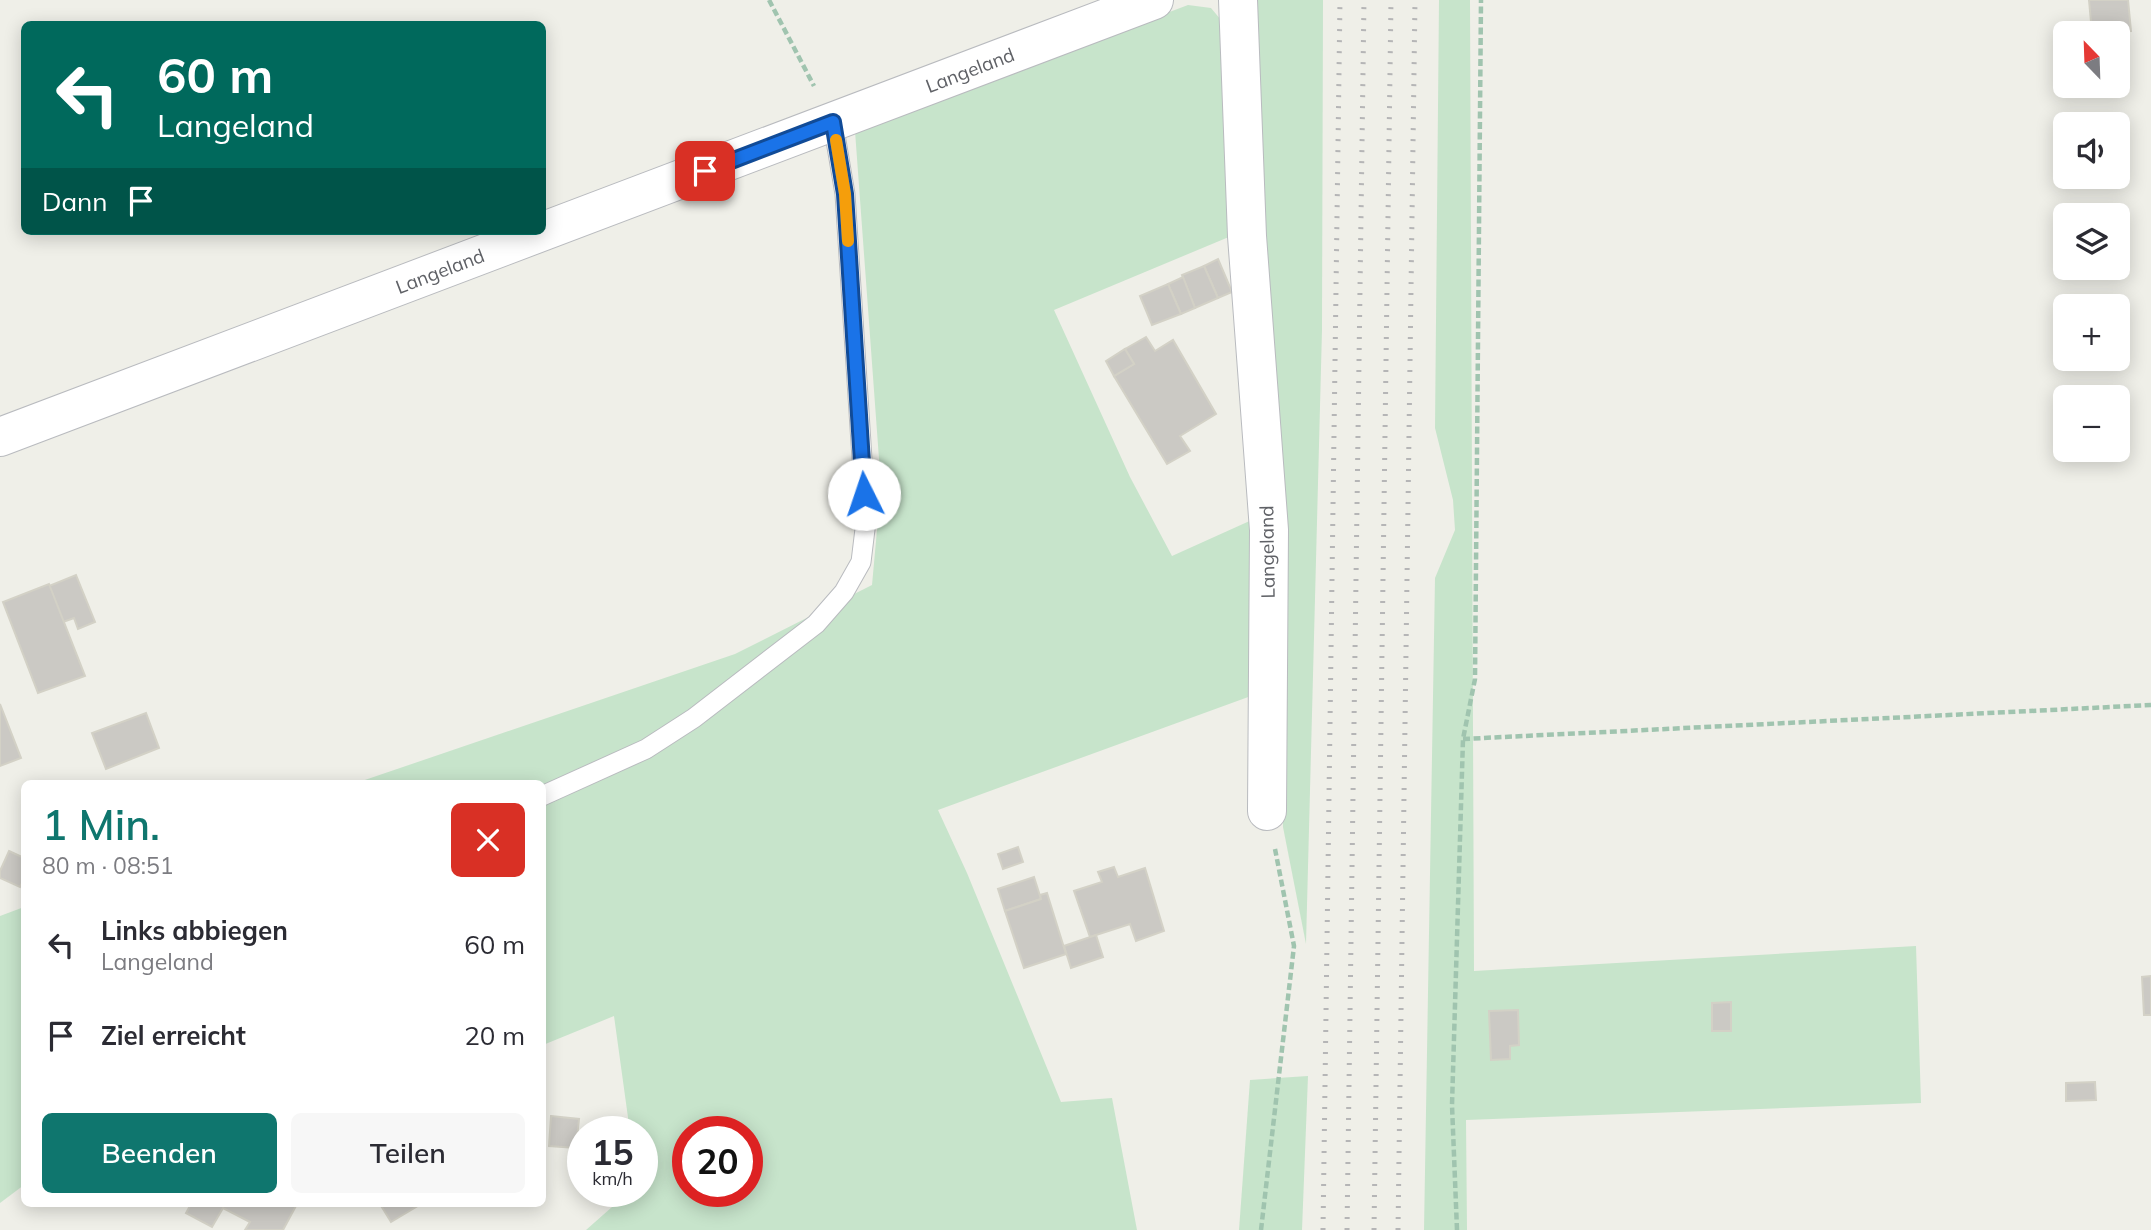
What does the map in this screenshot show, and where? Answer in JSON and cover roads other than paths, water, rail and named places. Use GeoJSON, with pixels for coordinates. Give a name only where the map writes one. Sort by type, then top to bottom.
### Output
{"type":"FeatureCollection","features":[{"type":"Feature","properties":{"kind":"street","name":"Langeland"},"geometry":{"type":"LineString","coordinates":[[546,231],[1154,0]]}},
{"type":"Feature","properties":{"kind":"street","name":"Langeland"},"geometry":{"type":"LineString","coordinates":[[1238,0],[1247,236],[1269,530],[1267,811]]}},
{"type":"Feature","properties":{"kind":"street","name":"Langeland"},"geometry":{"type":"LineString","coordinates":[[0,437],[534,235]]}},
{"type":"Feature","properties":{"kind":"lane"},"geometry":{"type":"LineString","coordinates":[[546,794],[646,749],[694,718],[816,624],[844,592],[861,562],[866,521],[845,194],[833,122]]}},
{"type":"Feature","properties":{"kind":"railway"},"geometry":{"type":"LineString","coordinates":[[1323,1230],[1340,0]]}},
{"type":"Feature","properties":{"kind":"railway"},"geometry":{"type":"LineString","coordinates":[[1347,1230],[1364,0]]}},
{"type":"Feature","properties":{"kind":"railway"},"geometry":{"type":"LineString","coordinates":[[1374,1230],[1391,0]]}},
{"type":"Feature","properties":{"kind":"railway"},"geometry":{"type":"LineString","coordinates":[[1398,1230],[1415,0]]}}]}
